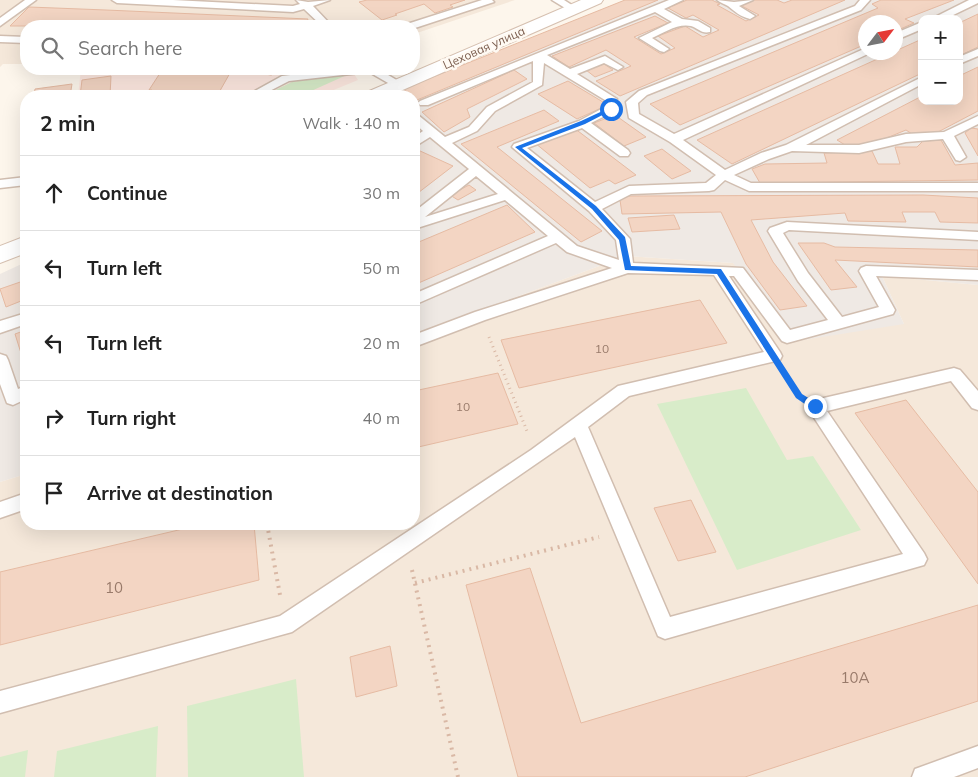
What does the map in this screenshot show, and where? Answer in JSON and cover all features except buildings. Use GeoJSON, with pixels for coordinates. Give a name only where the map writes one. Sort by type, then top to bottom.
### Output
{"type":"FeatureCollection","features":[{"type":"Feature","properties":{"kind":"main road","name":"Цеховая улица"},"geometry":{"type":"LineString","coordinates":[[391,90],[565,5],[594,0]]}},
{"type":"Feature","properties":{"kind":"main road"},"geometry":{"type":"LineString","coordinates":[[0,255],[20,247]]}},
{"type":"Feature","properties":{"kind":"lane"},"geometry":{"type":"LineString","coordinates":[[0,23],[31,0]]}},
{"type":"Feature","properties":{"kind":"lane"},"geometry":{"type":"LineString","coordinates":[[117,0],[292,9],[304,2],[325,0]]}},
{"type":"Feature","properties":{"kind":"lane"},"geometry":{"type":"LineString","coordinates":[[420,23],[489,2],[487,0]]}},
{"type":"Feature","properties":{"kind":"lane"},"geometry":{"type":"LineString","coordinates":[[424,103],[678,0]]}},
{"type":"Feature","properties":{"kind":"lane"},"geometry":{"type":"LineString","coordinates":[[722,0],[733,6],[736,10],[750,16]]}},
{"type":"Feature","properties":{"kind":"lane"},"geometry":{"type":"LineString","coordinates":[[733,6],[748,0]]}},
{"type":"Feature","properties":{"kind":"lane"},"geometry":{"type":"LineString","coordinates":[[866,0],[858,8],[643,93],[632,102],[633,116],[674,139],[724,175],[749,187],[978,187]]}},
{"type":"Feature","properties":{"kind":"lane"},"geometry":{"type":"LineString","coordinates":[[945,15],[977,0]]}},
{"type":"Feature","properties":{"kind":"lane"},"geometry":{"type":"LineString","coordinates":[[304,2],[321,20]]}},
{"type":"Feature","properties":{"kind":"lane"},"geometry":{"type":"LineString","coordinates":[[656,9],[680,22],[694,23],[706,30]]}},
{"type":"Feature","properties":{"kind":"lane"},"geometry":{"type":"LineString","coordinates":[[664,49],[644,38],[680,22]]}},
{"type":"Feature","properties":{"kind":"lane"},"geometry":{"type":"LineString","coordinates":[[903,34],[918,27]]}},
{"type":"Feature","properties":{"kind":"lane"},"geometry":{"type":"LineString","coordinates":[[0,39],[20,40]]}},
{"type":"Feature","properties":{"kind":"lane"},"geometry":{"type":"LineString","coordinates":[[961,60],[978,52]]}},
{"type":"Feature","properties":{"kind":"lane"},"geometry":{"type":"LineString","coordinates":[[539,55],[611,98],[611,109],[583,123],[518,147],[594,208],[623,239],[627,268]]}},
{"type":"Feature","properties":{"kind":"lane"},"geometry":{"type":"LineString","coordinates":[[444,142],[473,130],[491,109],[538,84],[539,55]]}},
{"type":"Feature","properties":{"kind":"lane"},"geometry":{"type":"LineString","coordinates":[[674,139],[858,55]]}},
{"type":"Feature","properties":{"kind":"lane"},"geometry":{"type":"LineString","coordinates":[[569,73],[605,59],[618,67]]}},
{"type":"Feature","properties":{"kind":"lane"},"geometry":{"type":"LineString","coordinates":[[263,90],[286,78],[314,75]]}},
{"type":"Feature","properties":{"kind":"lane"},"geometry":{"type":"LineString","coordinates":[[374,75],[383,90]]}},
{"type":"Feature","properties":{"kind":"lane"},"geometry":{"type":"LineString","coordinates":[[594,208],[629,190],[709,187],[724,175],[765,156],[790,148],[918,82]]}},
{"type":"Feature","properties":{"kind":"lane"},"geometry":{"type":"LineString","coordinates":[[790,148],[859,149],[906,138],[947,136],[978,119]]}},
{"type":"Feature","properties":{"kind":"lane"},"geometry":{"type":"LineString","coordinates":[[420,122],[572,249],[627,268],[738,271],[787,337],[888,310],[866,271],[978,275]]}},
{"type":"Feature","properties":{"kind":"lane"},"geometry":{"type":"LineString","coordinates":[[583,123],[624,153]]}},
{"type":"Feature","properties":{"kind":"lane"},"geometry":{"type":"LineString","coordinates":[[420,138],[430,131]]}},
{"type":"Feature","properties":{"kind":"lane"},"geometry":{"type":"LineString","coordinates":[[947,136],[960,157]]}},
{"type":"Feature","properties":{"kind":"lane"},"geometry":{"type":"LineString","coordinates":[[420,214],[476,169]]}},
{"type":"Feature","properties":{"kind":"lane"},"geometry":{"type":"LineString","coordinates":[[0,184],[20,182]]}},
{"type":"Feature","properties":{"kind":"lane"},"geometry":{"type":"LineString","coordinates":[[420,223],[508,195]]}},
{"type":"Feature","properties":{"kind":"lane"},"geometry":{"type":"LineString","coordinates":[[839,324],[803,277],[775,231],[787,226],[978,236]]}},
{"type":"Feature","properties":{"kind":"lane"},"geometry":{"type":"LineString","coordinates":[[420,297],[558,238]]}},
{"type":"Feature","properties":{"kind":"lane"},"geometry":{"type":"LineString","coordinates":[[420,339],[480,316],[627,268]]}},
{"type":"Feature","properties":{"kind":"lane"},"geometry":{"type":"LineString","coordinates":[[0,702],[285,625],[537,454],[624,391],[774,356],[719,271]]}},
{"type":"Feature","properties":{"kind":"lane"},"geometry":{"type":"LineString","coordinates":[[0,327],[20,320]]}},
{"type":"Feature","properties":{"kind":"lane"},"geometry":{"type":"LineString","coordinates":[[0,360],[13,398],[20,395]]}},
{"type":"Feature","properties":{"kind":"lane"},"geometry":{"type":"LineString","coordinates":[[578,424],[665,629],[917,559],[815,406],[954,374],[978,403]]}},
{"type":"Feature","properties":{"kind":"lane"},"geometry":{"type":"LineString","coordinates":[[0,510],[20,503]]}},
{"type":"Feature","properties":{"kind":"lane"},"geometry":{"type":"LineString","coordinates":[[923,777],[978,758]]}},
{"type":"Feature","properties":{"kind":"path"},"geometry":{"type":"LineString","coordinates":[[480,316],[537,454]]}},
{"type":"Feature","properties":{"kind":"path"},"geometry":{"type":"LineString","coordinates":[[774,356],[799,396],[815,406]]}},
{"type":"Feature","properties":{"kind":"path"},"geometry":{"type":"LineString","coordinates":[[268,530],[285,625]]}},
{"type":"Feature","properties":{"kind":"path"},"geometry":{"type":"LineString","coordinates":[[415,583],[606,535]]}},
{"type":"Feature","properties":{"kind":"path"},"geometry":{"type":"LineString","coordinates":[[406,542],[458,777]]}},
{"type":"Feature","properties":{"kind":"shaded area"},"geometry":{"type":"Polygon","coordinates":[[[0,0],[515,0],[420,32],[420,20],[20,20],[20,64],[3,64],[0,67],[0,0]]]}},
{"type":"Feature","properties":{"kind":"shaded area"},"geometry":{"type":"Polygon","coordinates":[[[625,0],[978,0],[978,285],[882,276],[904,324],[791,342],[733,263],[626,256],[420,333],[420,90],[403,90],[625,0]]]}},
{"type":"Feature","properties":{"kind":"shaded area"},"geometry":{"type":"Polygon","coordinates":[[[80,75],[355,75],[358,80],[334,90],[79,90],[80,75]]]}},
{"type":"Feature","properties":{"kind":"shaded area"},"geometry":{"type":"Polygon","coordinates":[[[626,256],[733,263],[904,324],[882,276],[978,285],[978,777],[0,777],[0,482],[20,476],[20,530],[420,530],[420,333],[626,256]]]}},
{"type":"Feature","properties":{"kind":"shaded area"},"geometry":{"type":"Polygon","coordinates":[[[20,265],[20,476],[0,482],[0,274],[20,265]]]}},
{"type":"Feature","properties":{"kind":"green space"},"geometry":{"type":"Polygon","coordinates":[[[347,75],[313,90],[275,90],[292,82],[347,75]]]}},
{"type":"Feature","properties":{"kind":"green space"},"geometry":{"type":"Polygon","coordinates":[[[746,388],[787,460],[813,456],[861,530],[737,570],[657,404],[746,388]]]}},
{"type":"Feature","properties":{"kind":"green space"},"geometry":{"type":"Polygon","coordinates":[[[296,679],[304,777],[188,777],[187,706],[296,679]]]}},
{"type":"Feature","properties":{"kind":"green space"},"geometry":{"type":"Polygon","coordinates":[[[158,726],[156,777],[54,777],[57,751],[158,726]]]}},
{"type":"Feature","properties":{"kind":"green space"},"geometry":{"type":"Polygon","coordinates":[[[28,750],[25,777],[0,777],[0,757],[28,750]]]}},
{"type":"Feature","properties":{"kind":"route"},"geometry":{"type":"LineString","coordinates":[[611,109],[583,123],[518,147],[594,208],[623,239],[627,268],[719,271],[799,396],[815,406]]}}]}
